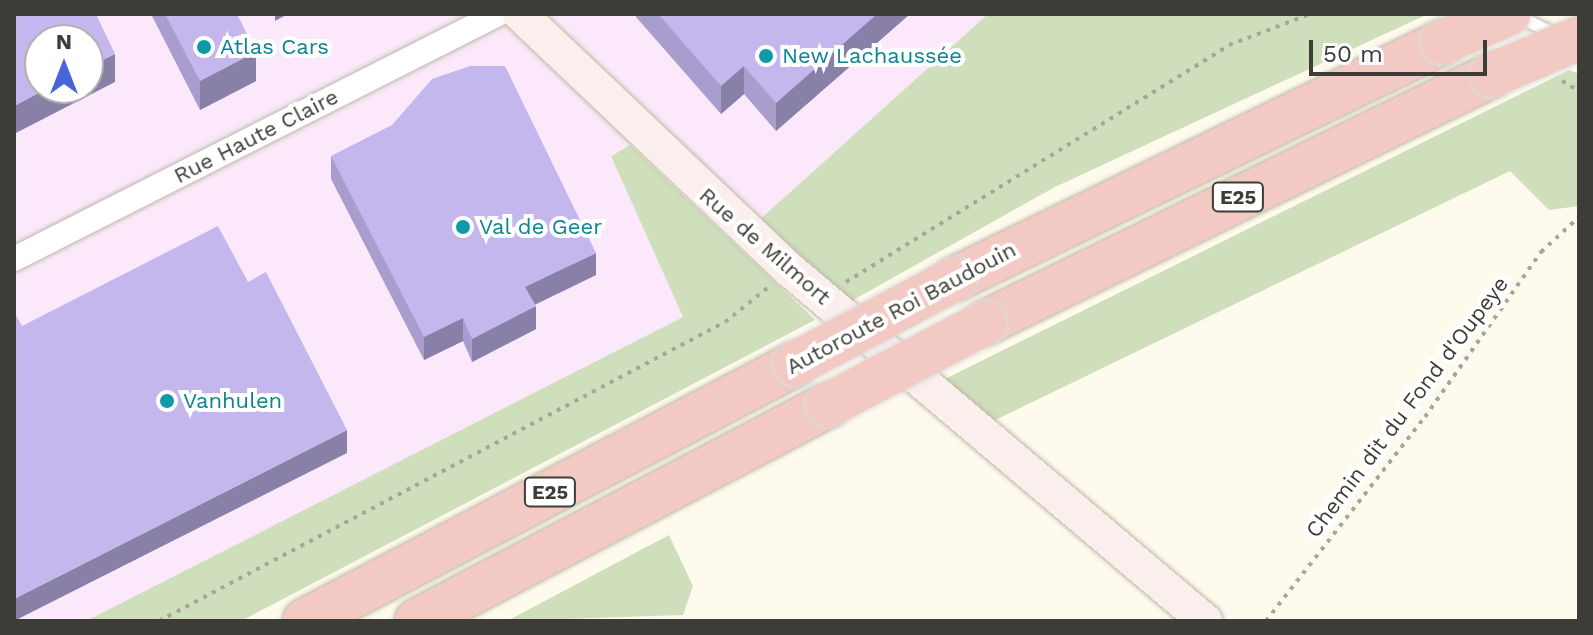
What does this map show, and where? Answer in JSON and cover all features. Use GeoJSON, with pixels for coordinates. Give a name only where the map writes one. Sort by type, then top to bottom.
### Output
{"type":"FeatureCollection","features":[{"type":"Feature","properties":{"kind":"highway","name":"Autoroute Roi Baudouin"},"geometry":{"type":"LineString","coordinates":[[305,621],[955,279],[1443,42],[1508,14]]}},
{"type":"Feature","properties":{"kind":"highway","name":"E25"},"geometry":{"type":"LineString","coordinates":[[417,621],[985,323],[1492,75],[1579,38]]}},
{"type":"Feature","properties":{"kind":"street","name":"Rue Haute Claire"},"geometry":{"type":"LineString","coordinates":[[14,259],[498,14]]}},
{"type":"Feature","properties":{"kind":"street","name":"Rue de Milmort"},"geometry":{"type":"LineString","coordinates":[[520,14],[790,270],[1205,621]]}},
{"type":"Feature","properties":{"kind":"lane"},"geometry":{"type":"LineString","coordinates":[[1514,14],[1579,45]]}},
{"type":"Feature","properties":{"kind":"path"},"geometry":{"type":"LineString","coordinates":[[818,294],[877,269],[1034,160],[1229,45],[1310,14]]}},
{"type":"Feature","properties":{"kind":"path","name":"Chemin dit du Fond d'Oupeye"},"geometry":{"type":"LineString","coordinates":[[1266,621],[1425,417],[1541,252],[1579,217]]}},
{"type":"Feature","properties":{"kind":"path"},"geometry":{"type":"LineString","coordinates":[[159,621],[725,322],[790,270]]}},
{"type":"Feature","properties":{"kind":"shaded area"},"geometry":{"type":"Polygon","coordinates":[[[14,14],[988,14],[758,221],[649,133],[611,155],[683,317],[86,621],[14,621],[14,14]]]}},
{"type":"Feature","properties":{"kind":"green space"},"geometry":{"type":"Polygon","coordinates":[[[988,14],[1428,14],[1055,187],[846,304],[758,221],[988,14]]]}},
{"type":"Feature","properties":{"kind":"green space"},"geometry":{"type":"Polygon","coordinates":[[[1569,70],[1579,74],[1579,206],[1549,210],[1510,171],[991,422],[945,379],[1569,70]]]}},
{"type":"Feature","properties":{"kind":"green space"},"geometry":{"type":"Polygon","coordinates":[[[630,145],[815,320],[241,621],[86,621],[683,317],[611,156],[630,145]]]}},
{"type":"Feature","properties":{"kind":"green space"},"geometry":{"type":"Polygon","coordinates":[[[669,535],[693,586],[683,615],[507,621],[669,535]]]}},
{"type":"Feature","properties":{"kind":"building"},"geometry":{"type":"Polygon","coordinates":[[[14,14],[96,14],[101,24],[24,24],[24,101],[14,106],[14,14]]]}},
{"type":"Feature","properties":{"kind":"building"},"geometry":{"type":"Polygon","coordinates":[[[165,14],[237,14],[256,52],[200,81],[165,14]]]}},
{"type":"Feature","properties":{"kind":"building"},"geometry":{"type":"Polygon","coordinates":[[[658,14],[877,14],[776,103],[744,66],[721,86],[658,14]]]}},
{"type":"Feature","properties":{"kind":"building"},"geometry":{"type":"Polygon","coordinates":[[[104,31],[115,54],[104,59],[104,31]]]}},
{"type":"Feature","properties":{"kind":"building","name":"Val de Geer"},"geometry":{"type":"Polygon","coordinates":[[[470,66],[505,66],[596,253],[525,287],[536,306],[472,339],[463,318],[424,337],[331,156],[392,125],[432,79],[470,66]]]}},
{"type":"Feature","properties":{"kind":"building","name":"Vanhulen"},"geometry":{"type":"Polygon","coordinates":[[[218,226],[248,282],[266,272],[347,430],[14,599],[14,312],[22,326],[218,226]]]}},
{"type":"Feature","properties":{"kind":"place","name":"Atlas Cars"},"geometry":{"type":"Point","coordinates":[204,47]}},
{"type":"Feature","properties":{"kind":"place","name":"New Lachaussée"},"geometry":{"type":"Point","coordinates":[766,56]}},
{"type":"Feature","properties":{"kind":"place","name":"Val de Geer"},"geometry":{"type":"Point","coordinates":[463,227]}},
{"type":"Feature","properties":{"kind":"place","name":"Vanhulen"},"geometry":{"type":"Point","coordinates":[167,401]}}]}
